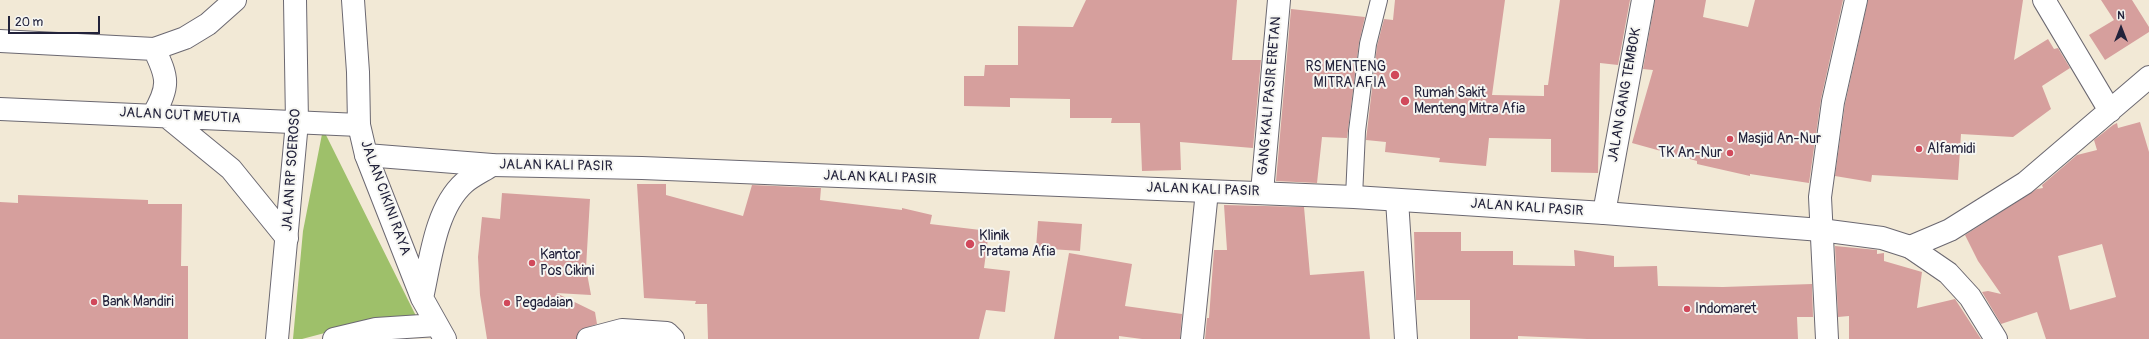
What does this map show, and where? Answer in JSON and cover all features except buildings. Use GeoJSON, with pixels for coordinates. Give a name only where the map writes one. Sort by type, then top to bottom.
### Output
{"type":"FeatureCollection","features":[{"type":"Feature","properties":{"kind":"street"},"geometry":{"type":"LineString","coordinates":[[0,41],[154,49],[185,38],[202,28],[235,0]]}},
{"type":"Feature","properties":{"kind":"street","name":"JALAN RP SOEROSO"},"geometry":{"type":"LineString","coordinates":[[277,339],[297,122],[295,0]]}},
{"type":"Feature","properties":{"kind":"street","name":"JALAN CIKINI RAYA"},"geometry":{"type":"LineString","coordinates":[[353,0],[358,72],[359,125],[366,155],[422,298],[441,332]]}},
{"type":"Feature","properties":{"kind":"street","name":"GANG KALI PASIR ERETAN"},"geometry":{"type":"LineString","coordinates":[[1262,192],[1279,0]]}},
{"type":"Feature","properties":{"kind":"street","name":"JALAN GANG TEMBOK"},"geometry":{"type":"LineString","coordinates":[[1604,213],[1643,0]]}},
{"type":"Feature","properties":{"kind":"street"},"geometry":{"type":"LineString","coordinates":[[1827,339],[1820,197],[1833,102],[1856,0]]}},
{"type":"Feature","properties":{"kind":"street"},"geometry":{"type":"LineString","coordinates":[[2044,0],[2110,110]]}},
{"type":"Feature","properties":{"kind":"street"},"geometry":{"type":"LineString","coordinates":[[154,49],[164,69],[165,85],[159,115],[231,169],[287,238]]}},
{"type":"Feature","properties":{"kind":"street"},"geometry":{"type":"LineString","coordinates":[[1910,247],[1950,230],[2025,183],[2149,77]]}},
{"type":"Feature","properties":{"kind":"street","name":"JALAN CUT MEUTIA"},"geometry":{"type":"LineString","coordinates":[[0,109],[359,125]]}},
{"type":"Feature","properties":{"kind":"street","name":"JALAN KALI PASIR"},"geometry":{"type":"LineString","coordinates":[[366,155],[492,165],[642,168],[1262,192],[1604,213],[1821,230],[1882,238],[1910,247],[1948,273],[1970,297],[1996,339]]}},
{"type":"Feature","properties":{"kind":"street"},"geometry":{"type":"LineString","coordinates":[[422,298],[437,234],[446,208],[463,184],[492,165]]}},
{"type":"Feature","properties":{"kind":"street"},"geometry":{"type":"LineString","coordinates":[[1192,339],[1207,191]]}},
{"type":"Feature","properties":{"kind":"street"},"geometry":{"type":"LineString","coordinates":[[1398,200],[1406,339]]}},
{"type":"Feature","properties":{"kind":"street"},"geometry":{"type":"LineString","coordinates":[[334,339],[376,329],[441,332]]}},
{"type":"Feature","properties":{"kind":"street"},"geometry":{"type":"LineString","coordinates":[[588,339],[622,330],[668,333],[673,339]]}},
{"type":"Feature","properties":{"kind":"lane"},"geometry":{"type":"LineString","coordinates":[[1354,197],[1357,131],[1368,44],[1378,0]]}},
{"type":"Feature","properties":{"kind":"green space"},"geometry":{"type":"Polygon","coordinates":[[[323,129],[418,320],[336,330],[302,339],[293,339],[303,231],[323,129]]]}},
{"type":"Feature","properties":{"kind":"place","name":"RS MENTENG MITRA AFIA"},"geometry":{"type":"Point","coordinates":[1395,75]}},
{"type":"Feature","properties":{"kind":"place","name":"Rumah Sakit Menteng Mitra Afia"},"geometry":{"type":"Point","coordinates":[1405,101]}},
{"type":"Feature","properties":{"kind":"place","name":"Masjid An-Nur"},"geometry":{"type":"Point","coordinates":[1730,139]}},
{"type":"Feature","properties":{"kind":"place","name":"Alfamidi"},"geometry":{"type":"Point","coordinates":[1919,149]}},
{"type":"Feature","properties":{"kind":"place","name":"TK An-Nur"},"geometry":{"type":"Point","coordinates":[1730,153]}},
{"type":"Feature","properties":{"kind":"place","name":"Klinik Pratama Afia"},"geometry":{"type":"Point","coordinates":[970,244]}},
{"type":"Feature","properties":{"kind":"place","name":"Kantor Pos Cikini"},"geometry":{"type":"Point","coordinates":[532,263]}},
{"type":"Feature","properties":{"kind":"place","name":"Bank Mandiri"},"geometry":{"type":"Point","coordinates":[94,302]}},
{"type":"Feature","properties":{"kind":"place","name":"Pegadaian"},"geometry":{"type":"Point","coordinates":[507,303]}},
{"type":"Feature","properties":{"kind":"place","name":"Indomaret"},"geometry":{"type":"Point","coordinates":[1687,309]}}]}
